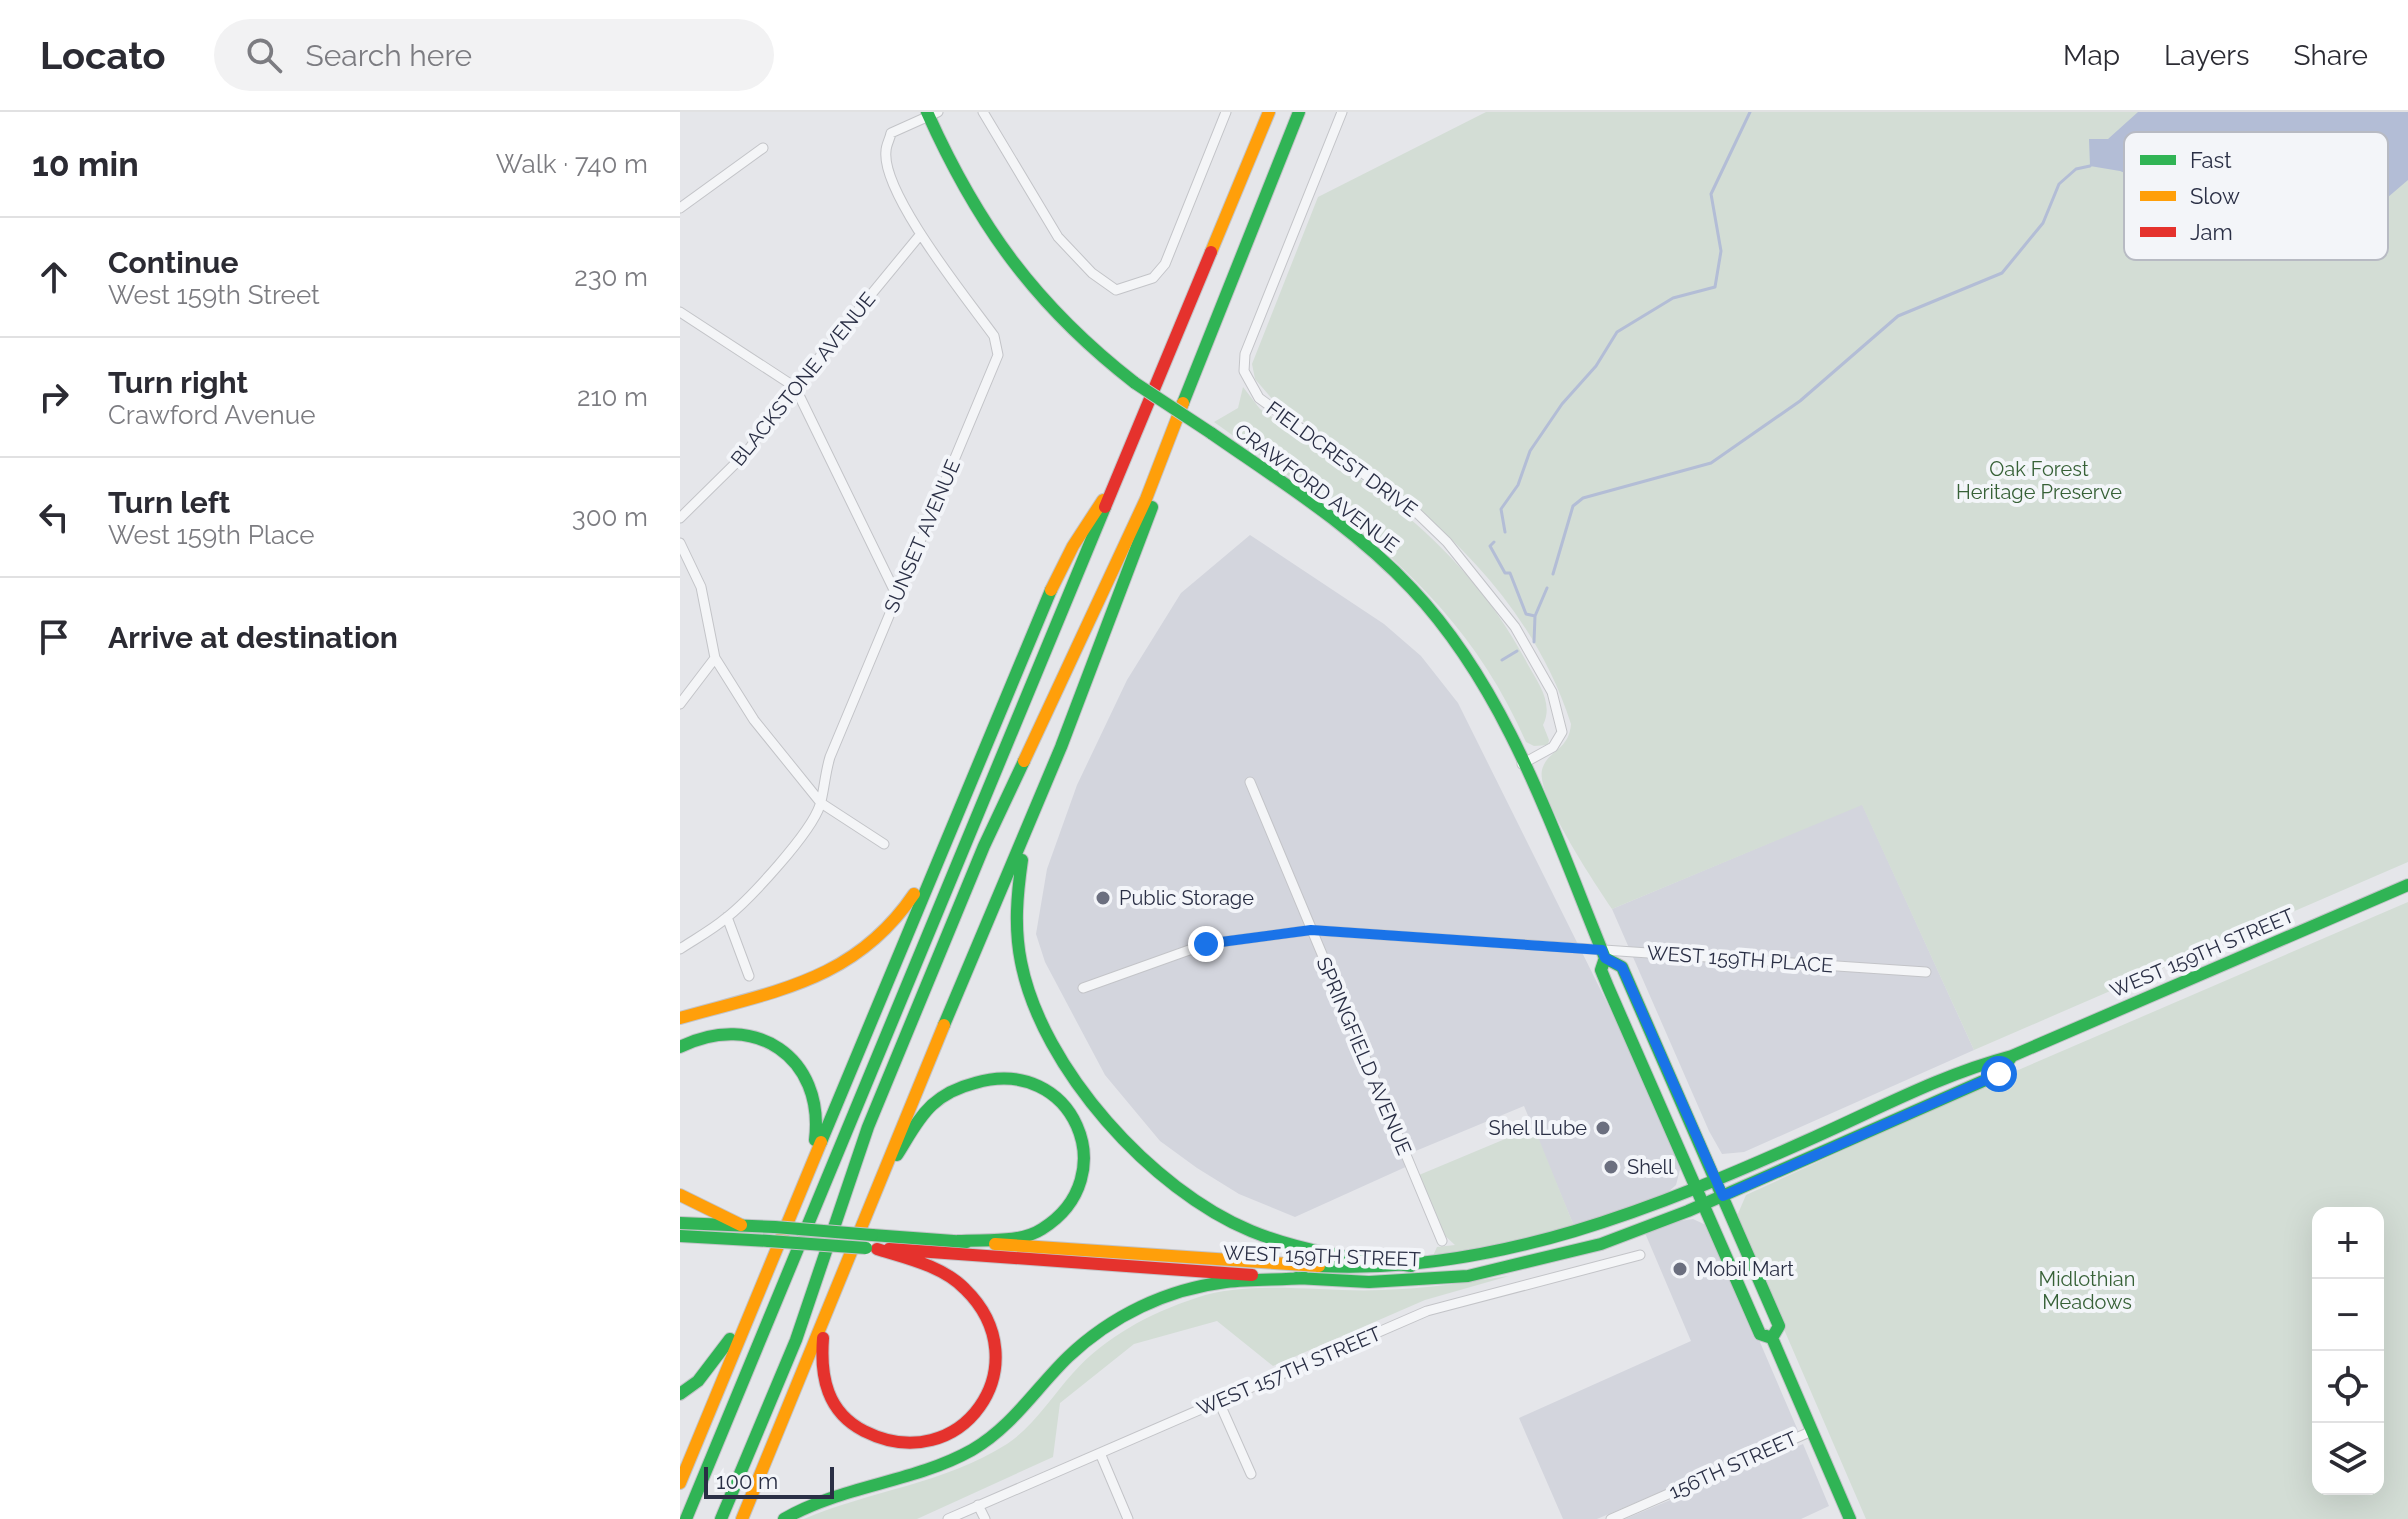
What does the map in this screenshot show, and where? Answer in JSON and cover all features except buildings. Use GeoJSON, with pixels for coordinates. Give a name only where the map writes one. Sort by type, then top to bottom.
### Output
{"type":"FeatureCollection","features":[{"type":"Feature","properties":{"kind":"main road"},"geometry":{"type":"LineString","coordinates":[[686,1519],[1269,112]]}},
{"type":"Feature","properties":{"kind":"main road"},"geometry":{"type":"LineString","coordinates":[[721,1519],[796,1340],[868,1127],[984,846],[1146,499],[1299,112]]}},
{"type":"Feature","properties":{"kind":"main road","name":"CRAWFORD AVENUE"},"geometry":{"type":"LineString","coordinates":[[931,113],[959,186],[995,246],[1021,280],[1094,353],[1361,542],[1414,591],[1451,637],[1490,699],[1522,764],[1604,954],[1622,967],[1779,1326],[1772,1338]]}},
{"type":"Feature","properties":{"kind":"main road"},"geometry":{"type":"LineString","coordinates":[[742,1519],[1045,785],[1151,512],[1164,451]]}},
{"type":"Feature","properties":{"kind":"main road"},"geometry":{"type":"LineString","coordinates":[[680,1483],[800,1187],[1047,602],[1090,516],[1116,483]]}},
{"type":"Feature","properties":{"kind":"main road"},"geometry":{"type":"LineString","coordinates":[[1045,785],[1017,875],[1013,920],[1021,966],[1036,1010],[1098,1111],[1134,1153],[1181,1194],[1229,1221],[1288,1245],[1339,1257],[1411,1266]]}},
{"type":"Feature","properties":{"kind":"main road"},"geometry":{"type":"LineString","coordinates":[[680,1018],[816,979],[860,955],[905,912],[956,815]]}},
{"type":"Feature","properties":{"kind":"main road","name":"WEST 159TH STREET"},"geometry":{"type":"LineString","coordinates":[[680,1223],[775,1227],[1332,1267],[1411,1266],[1471,1258],[1586,1230],[1695,1187],[1969,1067],[2012,1056],[2408,885]]}},
{"type":"Feature","properties":{"kind":"main road","name":"CRAWFORD AVENUE"},"geometry":{"type":"LineString","coordinates":[[1604,954],[1601,970],[1695,1187],[1760,1334],[1772,1338],[1850,1519]]}},
{"type":"Feature","properties":{"kind":"main road"},"geometry":{"type":"LineString","coordinates":[[680,1047],[689,1040],[721,1030],[748,1033],[775,1044],[800,1067],[816,1097],[817,1132],[800,1187]]}},
{"type":"Feature","properties":{"kind":"main road","name":"WEST 159TH STREET"},"geometry":{"type":"LineString","coordinates":[[680,1236],[1305,1278],[1420,1281],[1510,1269],[1601,1244],[1703,1205],[1999,1074],[2012,1056]]}},
{"type":"Feature","properties":{"kind":"main road"},"geometry":{"type":"LineString","coordinates":[[878,1187],[932,1104],[953,1091],[993,1073],[1023,1075],[1046,1087],[1068,1108],[1080,1133],[1086,1158],[1076,1196],[1053,1222],[1031,1234],[958,1241]]}},
{"type":"Feature","properties":{"kind":"main road"},"geometry":{"type":"LineString","coordinates":[[680,1195],[741,1225]]}},
{"type":"Feature","properties":{"kind":"main road"},"geometry":{"type":"LineString","coordinates":[[826,1317],[820,1360],[824,1389],[841,1417],[866,1436],[886,1445],[917,1447],[947,1438],[974,1417],[991,1392],[998,1359],[985,1314],[966,1289],[928,1265],[872,1248]]}},
{"type":"Feature","properties":{"kind":"main road"},"geometry":{"type":"LineString","coordinates":[[784,1519],[835,1494],[932,1468],[972,1451],[1012,1421],[1091,1337],[1154,1300],[1228,1282],[1305,1278]]}},
{"type":"Feature","properties":{"kind":"main road"},"geometry":{"type":"LineString","coordinates":[[680,1394],[698,1381],[721,1353],[752,1304]]}},
{"type":"Feature","properties":{"kind":"street"},"geometry":{"type":"LineString","coordinates":[[983,112],[1058,237],[1092,273],[1116,290],[1153,278],[1165,264],[1226,112]]}},
{"type":"Feature","properties":{"kind":"street","name":"FIELDCREST DRIVE"},"geometry":{"type":"LineString","coordinates":[[1342,112],[1245,354],[1244,371],[1259,398],[1415,511],[1479,578],[1515,627],[1552,692],[1562,732],[1553,747],[1522,764]]}},
{"type":"Feature","properties":{"kind":"street","name":"SUNSET AVENUE"},"geometry":{"type":"LineString","coordinates":[[680,949],[727,917],[796,844],[821,803],[821,785],[830,757],[998,355],[994,336],[920,235],[895,184],[885,153],[891,133],[931,113]]}},
{"type":"Feature","properties":{"kind":"street"},"geometry":{"type":"LineString","coordinates":[[680,208],[763,148]]}},
{"type":"Feature","properties":{"kind":"street","name":"BLACKSTONE AVENUE"},"geometry":{"type":"LineString","coordinates":[[680,518],[746,453],[795,387],[920,235]]}},
{"type":"Feature","properties":{"kind":"street"},"geometry":{"type":"LineString","coordinates":[[680,312],[795,387],[897,596]]}},
{"type":"Feature","properties":{"kind":"street"},"geometry":{"type":"LineString","coordinates":[[680,543],[701,587],[715,658],[785,763],[821,803],[884,844]]}},
{"type":"Feature","properties":{"kind":"street"},"geometry":{"type":"LineString","coordinates":[[680,704],[715,658]]}},
{"type":"Feature","properties":{"kind":"street","name":"SPRINGFIELD AVENUE"},"geometry":{"type":"LineString","coordinates":[[1250,782],[1442,1241]]}},
{"type":"Feature","properties":{"kind":"street"},"geometry":{"type":"LineString","coordinates":[[727,917],[749,976]]}},
{"type":"Feature","properties":{"kind":"street","name":"WEST 159TH PLACE"},"geometry":{"type":"LineString","coordinates":[[1083,988],[1206,944],[1311,930],[1604,954],[1926,972]]}},
{"type":"Feature","properties":{"kind":"street","name":"WEST 157TH STREET"},"geometry":{"type":"LineString","coordinates":[[948,1519],[1427,1311],[1640,1255]]}},
{"type":"Feature","properties":{"kind":"street"},"geometry":{"type":"LineString","coordinates":[[1219,1402],[1251,1474]]}},
{"type":"Feature","properties":{"kind":"street","name":"156TH STREET"},"geometry":{"type":"LineString","coordinates":[[1611,1519],[1812,1431]]}},
{"type":"Feature","properties":{"kind":"street"},"geometry":{"type":"LineString","coordinates":[[1100,1453],[1128,1519]]}},
{"type":"Feature","properties":{"kind":"street"},"geometry":{"type":"LineString","coordinates":[[978,1505],[985,1519]]}},
{"type":"Feature","properties":{"kind":"shaded area"},"geometry":{"type":"Polygon","coordinates":[[[1250,535],[1384,624],[1421,656],[1458,703],[1642,1073],[1681,1166],[1676,1185],[1665,1195],[1576,1231],[1524,1106],[1406,1155],[1410,1165],[1295,1217],[1239,1194],[1160,1141],[1105,1075],[1045,962],[1036,934],[1047,869],[1077,785],[1127,680],[1181,593],[1250,535]]]}},
{"type":"Feature","properties":{"kind":"shaded area"},"geometry":{"type":"Polygon","coordinates":[[[1862,804],[1974,1050],[1744,1152],[1722,1154],[1709,1131],[1612,909],[1862,804]]]}},
{"type":"Feature","properties":{"kind":"shaded area"},"geometry":{"type":"Polygon","coordinates":[[[1693,1219],[1708,1226],[1716,1240],[1799,1433],[1597,1519],[1563,1519],[1519,1418],[1691,1341],[1645,1233],[1673,1222],[1693,1219]]]}},
{"type":"Feature","properties":{"kind":"shaded area"},"geometry":{"type":"Polygon","coordinates":[[[1803,1444],[1829,1506],[1801,1519],[1625,1519],[1803,1444]]]}},
{"type":"Feature","properties":{"kind":"green space","name":"Oak Forest Heritage Preserve"},"geometry":{"type":"Polygon","coordinates":[[[1486,112],[2408,112],[2408,862],[1974,1050],[1862,805],[1612,909],[1569,840],[1548,799],[1542,770],[1548,758],[1566,740],[1571,724],[1549,670],[1521,622],[1488,578],[1450,538],[1409,501],[1274,401],[1255,379],[1252,364],[1318,197],[1486,112]]]}},
{"type":"Feature","properties":{"kind":"green space"},"geometry":{"type":"Polygon","coordinates":[[[1243,387],[1260,409],[1375,490],[1410,519],[1444,550],[1474,584],[1502,621],[1540,686],[1546,701],[1543,725],[1548,745],[1534,746],[1526,742],[1499,688],[1467,641],[1432,598],[1394,560],[1308,490],[1214,422],[1238,408],[1243,387]]]}},
{"type":"Feature","properties":{"kind":"green space","name":"Midlothian Meadows"},"geometry":{"type":"Polygon","coordinates":[[[2408,902],[2408,1519],[1866,1519],[1741,1230],[1737,1216],[1746,1195],[2016,1071],[2408,902]]]}},
{"type":"Feature","properties":{"kind":"green space"},"geometry":{"type":"Polygon","coordinates":[[[1534,1127],[1576,1231],[1431,1260],[1437,1247],[1455,1245],[1443,1234],[1419,1175],[1534,1127]]]}},
{"type":"Feature","properties":{"kind":"green space"},"geometry":{"type":"Polygon","coordinates":[[[1509,1276],[1425,1300],[1273,1366],[1217,1321],[1134,1344],[1060,1403],[1053,1457],[917,1519],[804,1519],[933,1478],[983,1458],[1025,1429],[1099,1348],[1145,1319],[1196,1298],[1240,1289],[1398,1289],[1509,1276]]]}},
{"type":"Feature","properties":{"kind":"water"},"geometry":{"type":"Polygon","coordinates":[[[2138,112],[2408,112],[2408,180],[2388,197],[2388,132],[2124,132],[2124,173],[2090,166],[2089,139],[2108,139],[2138,112]]]}},
{"type":"Feature","properties":{"kind":"waterway"},"geometry":{"type":"LineString","coordinates":[[1505,532],[1501,509],[1518,485],[1530,451],[1562,404],[1596,366],[1617,332],[1673,298],[1715,287],[1721,251],[1711,194],[1750,112]]}},
{"type":"Feature","properties":{"kind":"waterway"},"geometry":{"type":"LineString","coordinates":[[1553,574],[1573,506],[1583,498],[1711,463],[1800,401],[1898,316],[2002,273],[2043,223],[2059,184],[2076,169],[2090,166]]}},
{"type":"Feature","properties":{"kind":"waterway"},"geometry":{"type":"LineString","coordinates":[[1494,542],[1490,546],[1505,573],[1510,573],[1526,614],[1535,616]]}},
{"type":"Feature","properties":{"kind":"waterway"},"geometry":{"type":"LineString","coordinates":[[1534,642],[1535,616],[1547,588]]}},
{"type":"Feature","properties":{"kind":"waterway"},"geometry":{"type":"LineString","coordinates":[[1502,660],[1517,651]]}},
{"type":"Feature","properties":{"kind":"traffic: fast"},"geometry":{"type":"LineString","coordinates":[[927,112],[967,192],[1013,261],[1068,324],[1135,383]]}},
{"type":"Feature","properties":{"kind":"traffic: fast"},"geometry":{"type":"LineString","coordinates":[[1183,403],[1299,112]]}},
{"type":"Feature","properties":{"kind":"traffic: fast"},"geometry":{"type":"LineString","coordinates":[[1135,383],[1211,433]]}},
{"type":"Feature","properties":{"kind":"traffic: fast"},"geometry":{"type":"LineString","coordinates":[[1211,433],[1316,506],[1390,566],[1446,629],[1475,672],[1525,764],[1605,958],[1622,967],[1779,1326],[1772,1338]]}},
{"type":"Feature","properties":{"kind":"traffic: fast"},"geometry":{"type":"LineString","coordinates":[[686,1519],[1105,507]]}},
{"type":"Feature","properties":{"kind":"traffic: fast"},"geometry":{"type":"LineString","coordinates":[[944,1025],[1061,747],[1152,507]]}},
{"type":"Feature","properties":{"kind":"traffic: fast"},"geometry":{"type":"LineString","coordinates":[[821,1142],[1051,590]]}},
{"type":"Feature","properties":{"kind":"traffic: fast"},"geometry":{"type":"LineString","coordinates":[[721,1519],[796,1340],[868,1127],[984,846],[1024,761]]}},
{"type":"Feature","properties":{"kind":"traffic: fast"},"geometry":{"type":"LineString","coordinates":[[1022,860],[1017,924],[1021,962],[1033,1003],[1052,1043],[1077,1083],[1140,1156],[1176,1187],[1251,1231],[1310,1249],[1411,1266]]}},
{"type":"Feature","properties":{"kind":"traffic: fast"},"geometry":{"type":"LineString","coordinates":[[1319,1266],[1384,1266],[1512,1248],[1636,1211],[1756,1163],[1936,1082],[2012,1056],[2408,885]]}},
{"type":"Feature","properties":{"kind":"traffic: fast"},"geometry":{"type":"LineString","coordinates":[[1605,958],[1601,970],[1608,987],[1760,1334],[1772,1338],[1850,1519]]}},
{"type":"Feature","properties":{"kind":"traffic: fast"},"geometry":{"type":"LineString","coordinates":[[680,1047],[707,1037],[734,1034],[758,1038],[779,1048],[796,1064],[809,1085],[815,1111],[815,1140]]}},
{"type":"Feature","properties":{"kind":"traffic: fast"},"geometry":{"type":"LineString","coordinates":[[1296,1278],[1369,1282],[1468,1276],[1601,1244],[1688,1211],[1999,1074],[2012,1056]]}},
{"type":"Feature","properties":{"kind":"traffic: fast"},"geometry":{"type":"LineString","coordinates":[[897,1155],[917,1122],[932,1105],[947,1094],[975,1083],[1009,1079],[1039,1086],[1061,1103],[1077,1126],[1084,1152],[1081,1180],[1067,1207],[1033,1234],[1001,1240],[958,1241]]}},
{"type":"Feature","properties":{"kind":"traffic: fast"},"geometry":{"type":"LineString","coordinates":[[680,1223],[775,1227]]}},
{"type":"Feature","properties":{"kind":"traffic: fast"},"geometry":{"type":"LineString","coordinates":[[775,1227],[872,1235]]}},
{"type":"Feature","properties":{"kind":"traffic: fast"},"geometry":{"type":"LineString","coordinates":[[872,1235],[967,1242]]}},
{"type":"Feature","properties":{"kind":"traffic: fast"},"geometry":{"type":"LineString","coordinates":[[680,1236],[769,1241]]}},
{"type":"Feature","properties":{"kind":"traffic: fast"},"geometry":{"type":"LineString","coordinates":[[769,1241],[866,1248]]}},
{"type":"Feature","properties":{"kind":"traffic: fast"},"geometry":{"type":"LineString","coordinates":[[784,1519],[830,1499],[926,1470],[972,1450],[1012,1419],[1056,1369],[1085,1342],[1141,1307],[1204,1286],[1236,1281],[1305,1278]]}},
{"type":"Feature","properties":{"kind":"traffic: fast"},"geometry":{"type":"LineString","coordinates":[[680,1394],[698,1381],[730,1339]]}},
{"type":"Feature","properties":{"kind":"traffic: slow"},"geometry":{"type":"LineString","coordinates":[[1211,252],[1269,112]]}},
{"type":"Feature","properties":{"kind":"traffic: slow"},"geometry":{"type":"LineString","coordinates":[[1024,761],[1146,499],[1183,403]]}},
{"type":"Feature","properties":{"kind":"traffic: slow"},"geometry":{"type":"LineString","coordinates":[[1051,590],[1073,546],[1103,500]]}},
{"type":"Feature","properties":{"kind":"traffic: slow"},"geometry":{"type":"LineString","coordinates":[[680,1018],[780,990],[839,964],[866,946],[891,923],[914,894]]}},
{"type":"Feature","properties":{"kind":"traffic: slow"},"geometry":{"type":"LineString","coordinates":[[742,1519],[944,1025]]}},
{"type":"Feature","properties":{"kind":"traffic: slow"},"geometry":{"type":"LineString","coordinates":[[680,1483],[821,1142]]}},
{"type":"Feature","properties":{"kind":"traffic: slow"},"geometry":{"type":"LineString","coordinates":[[680,1195],[741,1225]]}},
{"type":"Feature","properties":{"kind":"traffic: slow"},"geometry":{"type":"LineString","coordinates":[[995,1244],[1319,1266]]}},
{"type":"Feature","properties":{"kind":"traffic: jam"},"geometry":{"type":"LineString","coordinates":[[1105,507],[1211,252]]}},
{"type":"Feature","properties":{"kind":"traffic: jam"},"geometry":{"type":"LineString","coordinates":[[823,1338],[823,1366],[828,1392],[842,1414],[864,1431],[899,1442],[932,1440],[959,1427],[980,1406],[992,1380],[995,1350],[987,1319],[965,1289],[946,1274],[877,1249]]}},
{"type":"Feature","properties":{"kind":"traffic: jam"},"geometry":{"type":"LineString","coordinates":[[889,1249],[1252,1275]]}},
{"type":"Feature","properties":{"kind":"place","name":"Public Storage"},"geometry":{"type":"Point","coordinates":[1103,898]}},
{"type":"Feature","properties":{"kind":"place","name":"Shel lLube"},"geometry":{"type":"Point","coordinates":[1603,1128]}},
{"type":"Feature","properties":{"kind":"place","name":"Shell"},"geometry":{"type":"Point","coordinates":[1611,1167]}},
{"type":"Feature","properties":{"kind":"place","name":"Mobil Mart"},"geometry":{"type":"Point","coordinates":[1680,1269]}},
{"type":"Feature","properties":{"kind":"route"},"geometry":{"type":"LineString","coordinates":[[1206,944],[1311,930],[1602,950],[1605,958],[1622,967],[1723,1196],[1999,1074]]}}]}
